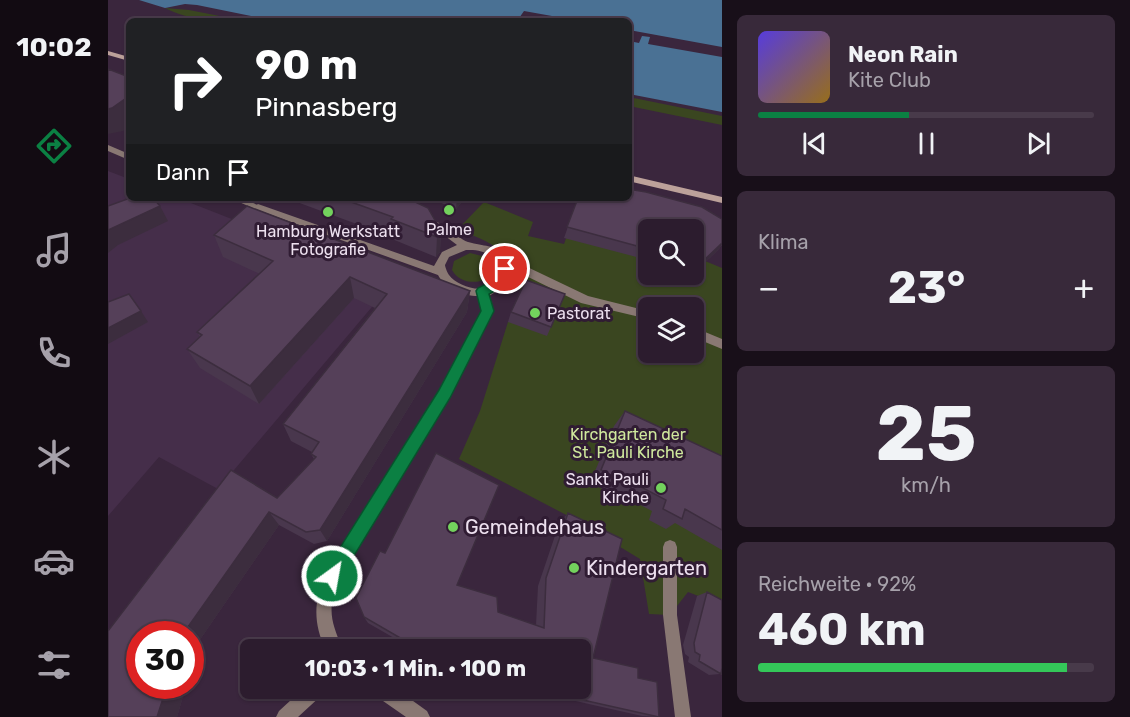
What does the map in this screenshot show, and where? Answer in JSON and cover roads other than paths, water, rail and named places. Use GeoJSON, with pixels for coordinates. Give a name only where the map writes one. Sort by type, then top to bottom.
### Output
{"type":"FeatureCollection","features":[{"type":"Feature","properties":{"kind":"main road"},"geometry":{"type":"LineString","coordinates":[[108,53],[126,58]]}},
{"type":"Feature","properties":{"kind":"main road"},"geometry":{"type":"LineString","coordinates":[[632,179],[722,200]]}},
{"type":"Feature","properties":{"kind":"street"},"geometry":{"type":"LineString","coordinates":[[109,149],[126,156]]}},
{"type":"Feature","properties":{"kind":"street"},"geometry":{"type":"LineString","coordinates":[[258,207],[441,272]]}},
{"type":"Feature","properties":{"kind":"street"},"geometry":{"type":"LineString","coordinates":[[417,217],[444,230],[465,246]]}},
{"type":"Feature","properties":{"kind":"street"},"geometry":{"type":"LineString","coordinates":[[465,246],[475,246],[492,251],[503,262],[505,269],[499,283],[482,291],[461,290],[445,280],[441,272],[443,258],[449,252],[465,246]]}},
{"type":"Feature","properties":{"kind":"street"},"geometry":{"type":"LineString","coordinates":[[505,269],[517,267],[585,300],[638,313]]}},
{"type":"Feature","properties":{"kind":"street"},"geometry":{"type":"LineString","coordinates":[[327,639],[322,613],[324,595],[332,576],[444,394],[488,311],[482,291]]}},
{"type":"Feature","properties":{"kind":"street"},"geometry":{"type":"LineString","coordinates":[[704,337],[722,344]]}},
{"type":"Feature","properties":{"kind":"street"},"geometry":{"type":"LineString","coordinates":[[285,717],[305,699]]}},
{"type":"Feature","properties":{"kind":"street"},"geometry":{"type":"LineString","coordinates":[[395,699],[422,717]]}},
{"type":"Feature","properties":{"kind":"lane"},"geometry":{"type":"LineString","coordinates":[[242,201],[258,207]]}},
{"type":"Feature","properties":{"kind":"lane"},"geometry":{"type":"LineString","coordinates":[[670,547],[670,615],[683,717]]}},
{"type":"Feature","properties":{"kind":"water"},"geometry":{"type":"Polygon","coordinates":[[[139,0],[722,0],[722,112],[632,95],[632,18],[260,18],[197,5],[185,4],[165,8],[139,0]]]}},
{"type":"Feature","properties":{"kind":"place","name":"Palme"},"geometry":{"type":"Point","coordinates":[449,210]}},
{"type":"Feature","properties":{"kind":"place","name":"Hamburg Werkstatt Fotografie"},"geometry":{"type":"Point","coordinates":[328,212]}},
{"type":"Feature","properties":{"kind":"place","name":"Pastorat"},"geometry":{"type":"Point","coordinates":[535,313]}},
{"type":"Feature","properties":{"kind":"place","name":"Sankt Pauli Kirche"},"geometry":{"type":"Point","coordinates":[661,488]}},
{"type":"Feature","properties":{"kind":"place","name":"Gemeindehaus"},"geometry":{"type":"Point","coordinates":[453,527]}},
{"type":"Feature","properties":{"kind":"place","name":"Kindergarten"},"geometry":{"type":"Point","coordinates":[574,568]}},
{"type":"Feature","properties":{"kind":"park label","name":"Kirchgarten der St. Pauli Kirche"},"geometry":{"type":"Point","coordinates":[628,443]}}]}
